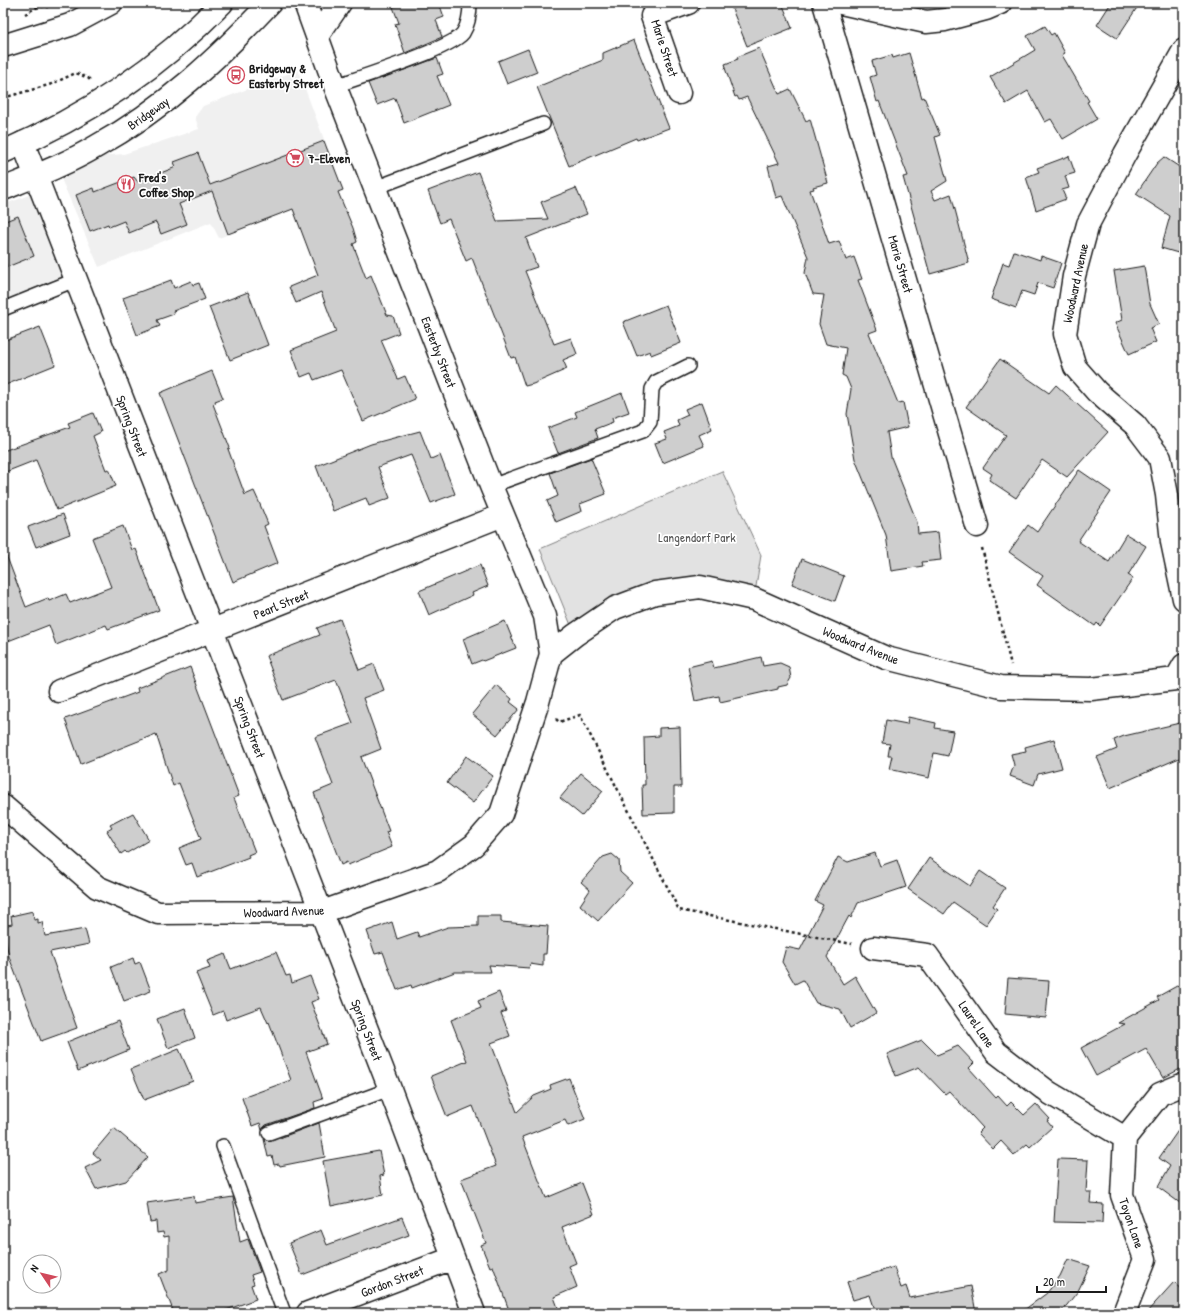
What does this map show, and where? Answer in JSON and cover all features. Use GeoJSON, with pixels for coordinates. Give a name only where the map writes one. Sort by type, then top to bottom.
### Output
{"type":"FeatureCollection","features":[{"type":"Feature","properties":{"kind":"street"},"geometry":{"type":"LineString","coordinates":[[4,42],[70,25],[111,3]]}},
{"type":"Feature","properties":{"kind":"street"},"geometry":{"type":"LineString","coordinates":[[3,152],[83,111],[126,84],[186,39],[222,3]]}},
{"type":"Feature","properties":{"kind":"street","name":"Bridgeway"},"geometry":{"type":"LineString","coordinates":[[3,189],[36,176],[97,146],[160,106],[217,58],[270,3]]}},
{"type":"Feature","properties":{"kind":"street","name":"Easterby Street"},"geometry":{"type":"LineString","coordinates":[[306,3],[335,86],[491,486],[545,616],[551,654],[538,702]]}},
{"type":"Feature","properties":{"kind":"street"},"geometry":{"type":"LineString","coordinates":[[318,35],[340,3]]}},
{"type":"Feature","properties":{"kind":"street","name":"Marie Street"},"geometry":{"type":"LineString","coordinates":[[679,93],[652,16],[688,3]]}},
{"type":"Feature","properties":{"kind":"street","name":"Marie Street"},"geometry":{"type":"LineString","coordinates":[[824,3],[976,526]]}},
{"type":"Feature","properties":{"kind":"street"},"geometry":{"type":"LineString","coordinates":[[841,3],[926,22],[986,9],[1000,3]]}},
{"type":"Feature","properties":{"kind":"street","name":"Woodward Avenue"},"geometry":{"type":"LineString","coordinates":[[1184,50],[1125,154],[1088,224],[1074,276],[1065,334],[1075,368],[1097,392],[1135,425],[1160,458],[1167,495],[1172,542],[1184,599]]}},
{"type":"Feature","properties":{"kind":"street","name":"Spring Street"},"geometry":{"type":"LineString","coordinates":[[23,143],[322,912],[474,1313]]}},
{"type":"Feature","properties":{"kind":"street","name":"Pearl Street"},"geometry":{"type":"LineString","coordinates":[[59,691],[503,515]]}},
{"type":"Feature","properties":{"kind":"street","name":"Woodward Avenue"},"geometry":{"type":"LineString","coordinates":[[551,654],[575,635],[615,608],[655,593],[700,587],[754,599],[886,658],[1001,687],[1091,689],[1176,679],[1184,665]]}},
{"type":"Feature","properties":{"kind":"street","name":"Woodward Avenue"},"geometry":{"type":"LineString","coordinates":[[3,806],[97,887],[158,913],[322,912],[438,871],[474,846],[501,814],[538,702]]}},
{"type":"Feature","properties":{"kind":"street","name":"Laurel Lane"},"geometry":{"type":"LineString","coordinates":[[872,948],[927,955],[996,1052],[1048,1092],[1125,1138]]}},
{"type":"Feature","properties":{"kind":"street"},"geometry":{"type":"LineString","coordinates":[[1125,1138],[1160,1094],[1184,1084]]}},
{"type":"Feature","properties":{"kind":"street","name":"Toyon Lane"},"geometry":{"type":"LineString","coordinates":[[1124,1313],[1145,1259],[1122,1195],[1125,1138]]}},
{"type":"Feature","properties":{"kind":"street","name":"Gordon Street"},"geometry":{"type":"LineString","coordinates":[[308,1313],[454,1258]]}},
{"type":"Feature","properties":{"kind":"lane"},"geometry":{"type":"LineString","coordinates":[[335,86],[398,64],[443,46],[463,33],[470,14],[470,3]]}},
{"type":"Feature","properties":{"kind":"lane"},"geometry":{"type":"LineString","coordinates":[[375,188],[543,124]]}},
{"type":"Feature","properties":{"kind":"lane"},"geometry":{"type":"LineString","coordinates":[[3,309],[75,280]]}},
{"type":"Feature","properties":{"kind":"lane"},"geometry":{"type":"LineString","coordinates":[[491,486],[643,431],[650,422],[652,389],[656,382],[688,366]]}},
{"type":"Feature","properties":{"kind":"lane"},"geometry":{"type":"LineString","coordinates":[[269,1133],[390,1089]]}},
{"type":"Feature","properties":{"kind":"lane"},"geometry":{"type":"LineString","coordinates":[[223,1146],[284,1313]]}},
{"type":"Feature","properties":{"kind":"path"},"geometry":{"type":"LineString","coordinates":[[3,98],[52,84],[76,74],[88,78]]}},
{"type":"Feature","properties":{"kind":"path"},"geometry":{"type":"LineString","coordinates":[[976,526],[1016,687]]}},
{"type":"Feature","properties":{"kind":"path"},"geometry":{"type":"LineString","coordinates":[[580,715],[679,910],[872,948]]}},
{"type":"Feature","properties":{"kind":"shaded area"},"geometry":{"type":"Polygon","coordinates":[[[298,70],[343,190],[219,238],[211,222],[99,267],[56,167],[75,158],[124,154],[199,129],[195,117],[203,106],[298,70]]]}},
{"type":"Feature","properties":{"kind":"shaded area"},"geometry":{"type":"Polygon","coordinates":[[[42,190],[75,280],[3,309],[3,205],[42,190]]]}},
{"type":"Feature","properties":{"kind":"green space","name":"Langendorf Park"},"geometry":{"type":"Polygon","coordinates":[[[722,471],[761,555],[754,599],[700,587],[575,635],[540,549],[722,471]]]}},
{"type":"Feature","properties":{"kind":"building"},"geometry":{"type":"Polygon","coordinates":[[[404,3],[439,3],[444,17],[436,20],[442,37],[405,53],[395,24],[399,23],[393,7],[404,3]]]}},
{"type":"Feature","properties":{"kind":"building"},"geometry":{"type":"Polygon","coordinates":[[[746,3],[782,3],[792,28],[747,46],[732,9],[746,3]]]}},
{"type":"Feature","properties":{"kind":"building"},"geometry":{"type":"Polygon","coordinates":[[[1111,3],[1140,3],[1117,38],[1097,25],[1111,3]]]}},
{"type":"Feature","properties":{"kind":"building"},"geometry":{"type":"Polygon","coordinates":[[[1045,26],[1051,35],[1054,33],[1065,53],[1062,55],[1089,101],[1087,102],[1097,119],[1063,139],[1051,119],[1045,122],[1028,91],[1006,104],[990,77],[1035,50],[1027,36],[1045,26]]]}},
{"type":"Feature","properties":{"kind":"building"},"geometry":{"type":"Polygon","coordinates":[[[634,40],[669,128],[637,140],[636,138],[569,166],[537,87],[603,60],[603,53],[634,40]]]}},
{"type":"Feature","properties":{"kind":"building"},"geometry":{"type":"Polygon","coordinates":[[[759,48],[779,94],[790,89],[806,121],[810,119],[828,183],[813,187],[814,189],[810,190],[829,244],[839,241],[846,260],[854,257],[862,279],[858,280],[877,330],[869,333],[898,403],[903,402],[908,427],[887,432],[891,457],[917,522],[918,534],[938,532],[941,560],[922,562],[923,566],[891,571],[886,535],[855,459],[847,414],[851,389],[846,377],[842,375],[846,348],[826,344],[819,324],[824,295],[813,294],[805,273],[808,257],[782,196],[776,198],[768,166],[779,163],[747,97],[739,100],[737,96],[735,97],[725,68],[725,64],[738,59],[737,57],[759,48]]]}},
{"type":"Feature","properties":{"kind":"building"},"geometry":{"type":"Polygon","coordinates":[[[528,49],[537,72],[507,84],[498,61],[528,49]]]}},
{"type":"Feature","properties":{"kind":"building"},"geometry":{"type":"Polygon","coordinates":[[[909,53],[922,98],[924,97],[940,135],[935,137],[947,181],[931,191],[935,200],[951,194],[969,263],[930,274],[903,177],[908,176],[879,101],[877,102],[870,77],[876,75],[872,61],[892,55],[893,58],[909,53]]]}},
{"type":"Feature","properties":{"kind":"building"},"geometry":{"type":"Polygon","coordinates":[[[437,58],[443,74],[437,76],[449,105],[404,123],[395,98],[377,105],[368,83],[437,58]]]}},
{"type":"Feature","properties":{"kind":"building"},"geometry":{"type":"Polygon","coordinates":[[[324,141],[343,190],[338,192],[353,228],[357,242],[353,244],[366,278],[371,275],[387,315],[393,316],[399,333],[381,340],[398,379],[405,376],[415,399],[363,421],[341,370],[314,380],[311,373],[301,377],[291,350],[336,332],[321,292],[296,303],[289,287],[318,275],[293,209],[228,234],[212,191],[179,204],[187,224],[161,234],[156,222],[129,233],[124,221],[109,227],[108,224],[90,231],[76,195],[94,188],[95,192],[134,177],[138,182],[176,167],[174,162],[198,153],[210,185],[324,141]]]}},
{"type":"Feature","properties":{"kind":"building"},"geometry":{"type":"Polygon","coordinates":[[[1069,156],[1075,173],[1065,176],[1069,188],[1062,190],[1066,199],[1036,210],[1026,177],[1039,172],[1037,168],[1069,156]]]}},
{"type":"Feature","properties":{"kind":"building"},"geometry":{"type":"Polygon","coordinates":[[[1164,157],[1184,170],[1184,251],[1179,249],[1178,253],[1161,248],[1170,216],[1136,194],[1157,163],[1164,157]]]}},
{"type":"Feature","properties":{"kind":"building"},"geometry":{"type":"Polygon","coordinates":[[[478,172],[497,221],[548,219],[541,202],[576,188],[587,214],[526,238],[537,267],[525,271],[554,344],[571,338],[577,354],[563,360],[567,369],[525,386],[515,357],[511,358],[472,258],[466,261],[449,219],[440,223],[428,191],[478,172]]]}},
{"type":"Feature","properties":{"kind":"building"},"geometry":{"type":"Polygon","coordinates":[[[18,216],[34,256],[7,267],[3,256],[3,222],[18,216]]]}},
{"type":"Feature","properties":{"kind":"building"},"geometry":{"type":"Polygon","coordinates":[[[1014,251],[1040,260],[1041,256],[1061,263],[1053,288],[1038,283],[1034,295],[1022,291],[1016,308],[991,299],[1003,263],[1009,265],[1014,251]]]}},
{"type":"Feature","properties":{"kind":"building"},"geometry":{"type":"Polygon","coordinates":[[[1144,266],[1150,304],[1159,324],[1150,328],[1156,342],[1129,354],[1115,323],[1122,320],[1114,271],[1144,266]]]}},
{"type":"Feature","properties":{"kind":"building"},"geometry":{"type":"Polygon","coordinates":[[[171,280],[174,288],[191,281],[193,285],[199,283],[205,299],[173,311],[174,314],[157,320],[160,326],[137,335],[123,298],[171,280]]]}},
{"type":"Feature","properties":{"kind":"building"},"geometry":{"type":"Polygon","coordinates":[[[248,292],[268,345],[230,360],[209,307],[248,292]]]}},
{"type":"Feature","properties":{"kind":"building"},"geometry":{"type":"Polygon","coordinates":[[[666,305],[681,343],[651,355],[650,351],[637,356],[623,322],[666,305]]]}},
{"type":"Feature","properties":{"kind":"building"},"geometry":{"type":"Polygon","coordinates":[[[40,327],[55,365],[3,386],[3,341],[40,327]]]}},
{"type":"Feature","properties":{"kind":"building"},"geometry":{"type":"Polygon","coordinates":[[[1000,359],[1049,393],[1056,385],[1108,432],[1067,477],[1042,460],[1016,498],[989,480],[992,474],[983,468],[1006,435],[966,407],[1000,359]]]}},
{"type":"Feature","properties":{"kind":"building"},"geometry":{"type":"Polygon","coordinates":[[[212,371],[223,398],[215,401],[216,403],[213,404],[230,448],[228,449],[245,495],[254,491],[259,502],[268,524],[264,526],[278,563],[233,582],[160,393],[212,371]]]}},
{"type":"Feature","properties":{"kind":"building"},"geometry":{"type":"Polygon","coordinates":[[[622,393],[629,412],[612,418],[613,422],[595,429],[598,438],[558,453],[548,428],[577,417],[575,412],[622,393]]]}},
{"type":"Feature","properties":{"kind":"building"},"geometry":{"type":"Polygon","coordinates":[[[702,402],[712,429],[699,435],[704,446],[663,463],[655,443],[667,439],[664,432],[679,426],[677,420],[688,415],[685,409],[702,402]]]}},
{"type":"Feature","properties":{"kind":"building"},"geometry":{"type":"Polygon","coordinates":[[[93,413],[101,432],[93,436],[106,470],[109,469],[116,486],[57,510],[36,460],[3,473],[3,451],[70,427],[68,423],[93,413]]]}},
{"type":"Feature","properties":{"kind":"building"},"geometry":{"type":"Polygon","coordinates":[[[420,431],[431,459],[440,455],[455,494],[431,503],[411,455],[378,467],[390,498],[369,506],[366,498],[333,511],[316,466],[371,444],[420,431]]]}},
{"type":"Feature","properties":{"kind":"building"},"geometry":{"type":"Polygon","coordinates":[[[591,458],[606,494],[580,504],[582,511],[556,522],[547,501],[558,496],[550,473],[591,458]]]}},
{"type":"Feature","properties":{"kind":"building"},"geometry":{"type":"Polygon","coordinates":[[[1079,470],[1111,492],[1078,541],[1109,562],[1126,534],[1146,546],[1128,575],[1133,578],[1100,626],[1097,623],[1095,626],[1037,585],[1043,576],[1009,552],[1028,525],[1037,532],[1079,470]]]}},
{"type":"Feature","properties":{"kind":"building"},"geometry":{"type":"Polygon","coordinates":[[[63,514],[70,534],[36,547],[28,527],[63,514]]]}},
{"type":"Feature","properties":{"kind":"building"},"geometry":{"type":"Polygon","coordinates":[[[123,526],[132,550],[136,549],[159,610],[108,629],[106,625],[56,645],[49,625],[3,643],[3,552],[5,552],[26,607],[48,598],[49,601],[66,594],[70,603],[111,587],[92,538],[123,526]]]}},
{"type":"Feature","properties":{"kind":"building"},"geometry":{"type":"Polygon","coordinates":[[[802,559],[844,576],[835,601],[792,584],[802,559]]]}},
{"type":"Feature","properties":{"kind":"building"},"geometry":{"type":"Polygon","coordinates":[[[480,565],[488,586],[472,593],[473,595],[429,615],[419,591],[480,565]]]}},
{"type":"Feature","properties":{"kind":"building"},"geometry":{"type":"Polygon","coordinates":[[[340,619],[359,670],[374,664],[384,690],[363,698],[381,749],[361,757],[389,831],[386,832],[392,847],[348,865],[347,862],[341,865],[314,793],[333,785],[315,737],[353,723],[336,680],[283,700],[266,656],[320,635],[317,628],[340,619]]]}},
{"type":"Feature","properties":{"kind":"building"},"geometry":{"type":"Polygon","coordinates":[[[505,621],[516,648],[472,664],[463,639],[505,621]]]}},
{"type":"Feature","properties":{"kind":"building"},"geometry":{"type":"Polygon","coordinates":[[[761,657],[763,666],[780,663],[789,667],[791,678],[787,685],[778,687],[778,689],[720,702],[719,696],[695,701],[688,667],[712,661],[714,668],[761,657]]]}},
{"type":"Feature","properties":{"kind":"building"},"geometry":{"type":"Polygon","coordinates":[[[190,667],[239,796],[234,798],[255,852],[248,855],[249,857],[197,877],[192,863],[186,865],[179,848],[201,839],[179,783],[173,786],[156,734],[81,764],[65,719],[138,692],[137,688],[190,667]]]}},
{"type":"Feature","properties":{"kind":"building"},"geometry":{"type":"Polygon","coordinates":[[[496,685],[512,699],[510,702],[519,709],[497,735],[472,714],[496,685]]]}},
{"type":"Feature","properties":{"kind":"building"},"geometry":{"type":"Polygon","coordinates":[[[908,717],[936,723],[935,728],[953,731],[948,756],[934,753],[929,778],[889,769],[892,756],[888,756],[890,744],[882,743],[886,720],[907,724],[908,717]]]}},
{"type":"Feature","properties":{"kind":"building"},"geometry":{"type":"Polygon","coordinates":[[[1184,722],[1184,756],[1110,788],[1097,757],[1117,749],[1114,740],[1124,736],[1184,722]]]}},
{"type":"Feature","properties":{"kind":"building"},"geometry":{"type":"Polygon","coordinates":[[[680,727],[681,787],[674,787],[674,813],[643,814],[642,785],[645,785],[644,737],[659,736],[659,728],[680,727]]]}},
{"type":"Feature","properties":{"kind":"building"},"geometry":{"type":"Polygon","coordinates":[[[1054,739],[1062,768],[1038,774],[1034,785],[1010,776],[1014,765],[1011,754],[1026,751],[1025,747],[1054,739]]]}},
{"type":"Feature","properties":{"kind":"building"},"geometry":{"type":"Polygon","coordinates":[[[466,756],[493,776],[473,803],[447,783],[466,756]]]}},
{"type":"Feature","properties":{"kind":"building"},"geometry":{"type":"Polygon","coordinates":[[[581,773],[603,791],[582,816],[560,798],[581,773]]]}},
{"type":"Feature","properties":{"kind":"building"},"geometry":{"type":"Polygon","coordinates":[[[133,813],[149,840],[127,853],[125,851],[121,854],[107,831],[112,828],[110,825],[133,813]]]}},
{"type":"Feature","properties":{"kind":"building"},"geometry":{"type":"Polygon","coordinates":[[[875,853],[880,866],[897,860],[906,887],[858,903],[851,918],[849,916],[827,957],[843,984],[855,976],[876,1013],[850,1028],[840,1009],[816,1003],[803,980],[795,984],[782,962],[786,947],[800,950],[823,905],[815,901],[838,857],[848,862],[875,853]]]}},
{"type":"Feature","properties":{"kind":"building"},"geometry":{"type":"Polygon","coordinates":[[[612,854],[619,860],[620,872],[632,883],[598,921],[580,905],[590,890],[581,882],[603,857],[612,854]]]}},
{"type":"Feature","properties":{"kind":"building"},"geometry":{"type":"Polygon","coordinates":[[[929,858],[970,886],[980,871],[1005,888],[993,906],[997,909],[986,925],[953,902],[944,914],[908,889],[929,858]]]}},
{"type":"Feature","properties":{"kind":"building"},"geometry":{"type":"Polygon","coordinates":[[[33,911],[34,920],[38,919],[38,923],[42,922],[45,936],[85,929],[89,944],[50,952],[77,1028],[41,1041],[9,957],[3,926],[12,924],[11,916],[33,911]]]}},
{"type":"Feature","properties":{"kind":"building"},"geometry":{"type":"Polygon","coordinates":[[[478,916],[501,916],[501,922],[548,926],[546,954],[543,954],[543,966],[530,964],[529,968],[489,965],[491,972],[455,972],[412,988],[411,985],[397,990],[383,952],[375,954],[367,931],[392,922],[397,939],[417,932],[419,937],[448,927],[478,926],[478,916]]]}},
{"type":"Feature","properties":{"kind":"building"},"geometry":{"type":"Polygon","coordinates":[[[276,952],[286,976],[290,975],[292,983],[310,976],[319,999],[311,1002],[327,1044],[306,1052],[323,1099],[314,1102],[315,1108],[266,1125],[262,1130],[260,1123],[252,1126],[242,1098],[291,1080],[269,1022],[268,1023],[261,1007],[226,1020],[223,1011],[213,1015],[196,973],[210,968],[207,961],[225,954],[231,969],[276,952]]]}},
{"type":"Feature","properties":{"kind":"building"},"geometry":{"type":"Polygon","coordinates":[[[133,958],[135,964],[140,962],[151,991],[124,1001],[111,967],[133,958]]]}},
{"type":"Feature","properties":{"kind":"building"},"geometry":{"type":"Polygon","coordinates":[[[1008,978],[1049,981],[1046,1018],[1005,1014],[1008,978]]]}},
{"type":"Feature","properties":{"kind":"building"},"geometry":{"type":"Polygon","coordinates":[[[1184,982],[1184,1067],[1163,1078],[1146,1049],[1096,1076],[1081,1048],[1125,1024],[1118,1023],[1159,1000],[1157,997],[1184,982]]]}},
{"type":"Feature","properties":{"kind":"building"},"geometry":{"type":"Polygon","coordinates":[[[499,992],[506,1011],[501,1013],[510,1036],[491,1043],[517,1112],[534,1096],[551,1089],[550,1085],[569,1078],[585,1119],[568,1126],[565,1120],[522,1137],[546,1198],[582,1183],[594,1214],[562,1227],[576,1263],[569,1266],[577,1287],[554,1297],[560,1313],[510,1313],[493,1266],[490,1267],[481,1245],[486,1243],[461,1179],[496,1166],[473,1106],[447,1117],[431,1076],[467,1061],[451,1020],[481,1008],[478,1001],[499,992]]]}},
{"type":"Feature","properties":{"kind":"building"},"geometry":{"type":"Polygon","coordinates":[[[185,1008],[195,1038],[168,1048],[157,1019],[185,1008]]]}},
{"type":"Feature","properties":{"kind":"building"},"geometry":{"type":"Polygon","coordinates":[[[118,1021],[129,1050],[78,1071],[67,1042],[118,1021]]]}},
{"type":"Feature","properties":{"kind":"building"},"geometry":{"type":"Polygon","coordinates":[[[922,1040],[937,1055],[958,1046],[974,1063],[969,1068],[996,1098],[998,1096],[1007,1106],[1011,1102],[1024,1115],[1036,1104],[1050,1119],[1047,1121],[1052,1127],[1030,1147],[1027,1144],[1014,1155],[1001,1141],[993,1149],[978,1133],[983,1128],[949,1091],[945,1094],[919,1067],[896,1076],[887,1054],[922,1040]]]}},
{"type":"Feature","properties":{"kind":"building"},"geometry":{"type":"Polygon","coordinates":[[[179,1049],[193,1081],[144,1100],[131,1069],[179,1049]]]}},
{"type":"Feature","properties":{"kind":"building"},"geometry":{"type":"Polygon","coordinates":[[[1184,1122],[1184,1206],[1158,1187],[1170,1166],[1159,1158],[1184,1122]]]}},
{"type":"Feature","properties":{"kind":"building"},"geometry":{"type":"Polygon","coordinates":[[[319,1123],[325,1157],[280,1166],[279,1164],[274,1165],[272,1156],[268,1157],[264,1139],[272,1141],[319,1123]]]}},
{"type":"Feature","properties":{"kind":"building"},"geometry":{"type":"Polygon","coordinates":[[[114,1128],[148,1157],[126,1181],[96,1189],[85,1168],[101,1160],[93,1153],[114,1128]]]}},
{"type":"Feature","properties":{"kind":"building"},"geometry":{"type":"Polygon","coordinates":[[[379,1151],[384,1175],[380,1176],[383,1195],[331,1206],[323,1161],[379,1151]]]}},
{"type":"Feature","properties":{"kind":"building"},"geometry":{"type":"Polygon","coordinates":[[[1058,1159],[1088,1160],[1086,1192],[1091,1192],[1090,1203],[1103,1204],[1102,1223],[1054,1222],[1058,1159]]]}},
{"type":"Feature","properties":{"kind":"building"},"geometry":{"type":"Polygon","coordinates":[[[194,1196],[195,1203],[233,1197],[240,1242],[248,1239],[260,1272],[251,1275],[254,1284],[251,1285],[256,1299],[218,1313],[174,1313],[159,1274],[169,1270],[169,1236],[164,1237],[163,1232],[157,1233],[156,1221],[150,1222],[147,1203],[194,1196]]]}},
{"type":"Feature","properties":{"kind":"building"},"geometry":{"type":"Polygon","coordinates":[[[402,1217],[409,1235],[302,1275],[289,1243],[321,1230],[327,1245],[402,1217]]]}},
{"type":"Feature","properties":{"kind":"building"},"geometry":{"type":"Polygon","coordinates":[[[1068,1259],[1090,1266],[1078,1291],[1060,1313],[1020,1313],[1047,1293],[1060,1276],[1068,1259]]]}},
{"type":"Feature","properties":{"kind":"building"},"geometry":{"type":"Polygon","coordinates":[[[894,1267],[901,1288],[906,1286],[910,1298],[971,1286],[976,1313],[876,1313],[870,1295],[853,1300],[847,1282],[894,1267]]]}},
{"type":"Feature","properties":{"kind":"building"},"geometry":{"type":"Polygon","coordinates":[[[1174,1282],[1184,1291],[1184,1313],[1146,1313],[1174,1282]]]}},
{"type":"Feature","properties":{"kind":"place","name":"Bridgeway & Easterby Street"},"geometry":{"type":"Point","coordinates":[236,75]}},
{"type":"Feature","properties":{"kind":"place","name":"7-Eleven"},"geometry":{"type":"Point","coordinates":[295,158]}},
{"type":"Feature","properties":{"kind":"place","name":"Fred's Coffee Shop"},"geometry":{"type":"Point","coordinates":[126,184]}}]}
